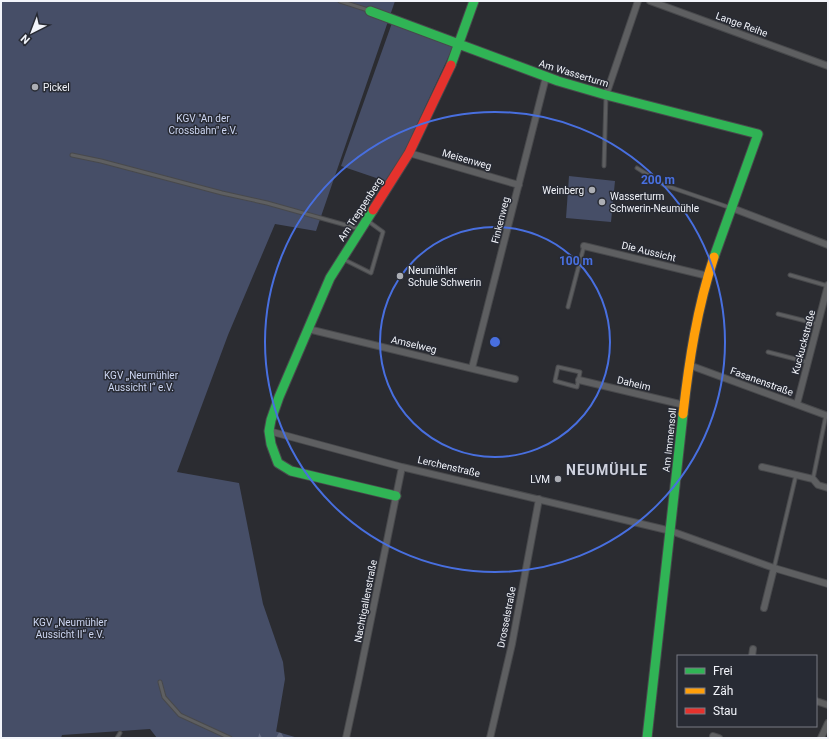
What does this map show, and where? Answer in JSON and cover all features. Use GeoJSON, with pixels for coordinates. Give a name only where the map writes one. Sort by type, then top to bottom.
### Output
{"type":"FeatureCollection","features":[{"type":"Feature","properties":{"kind":"street","name":"Am Treppenberg"},"geometry":{"type":"LineString","coordinates":[[269,432],[271,420],[279,397],[330,278],[409,153],[439,92],[459,45],[474,1]]}},
{"type":"Feature","properties":{"kind":"street"},"geometry":{"type":"LineString","coordinates":[[606,95],[638,1]]}},
{"type":"Feature","properties":{"kind":"street","name":"Lange Reihe"},"geometry":{"type":"LineString","coordinates":[[650,1],[828,66]]}},
{"type":"Feature","properties":{"kind":"street","name":"Am Wasserturm"},"geometry":{"type":"LineString","coordinates":[[370,11],[546,77],[606,95],[758,134],[752,152]]}},
{"type":"Feature","properties":{"kind":"street","name":"Finkenweg"},"geometry":{"type":"LineString","coordinates":[[472,368],[546,77]]}},
{"type":"Feature","properties":{"kind":"street","name":"Am Immensoll"},"geometry":{"type":"LineString","coordinates":[[647,738],[689,365],[696,326],[708,276],[752,152]]}},
{"type":"Feature","properties":{"kind":"street","name":"Meisenweg"},"geometry":{"type":"LineString","coordinates":[[409,153],[519,185]]}},
{"type":"Feature","properties":{"kind":"street"},"geometry":{"type":"LineString","coordinates":[[732,208],[828,245]]}},
{"type":"Feature","properties":{"kind":"street","name":"Die Aussicht"},"geometry":{"type":"LineString","coordinates":[[584,246],[708,276]]}},
{"type":"Feature","properties":{"kind":"street","name":"Kuckuckstraße"},"geometry":{"type":"LineString","coordinates":[[797,404],[828,286]]}},
{"type":"Feature","properties":{"kind":"street","name":"Amselweg"},"geometry":{"type":"LineString","coordinates":[[308,329],[515,379]]}},
{"type":"Feature","properties":{"kind":"street","name":"Fasanenstraße"},"geometry":{"type":"LineString","coordinates":[[689,365],[827,416]]}},
{"type":"Feature","properties":{"kind":"street","name":"Daheim"},"geometry":{"type":"LineString","coordinates":[[579,380],[684,405]]}},
{"type":"Feature","properties":{"kind":"street"},"geometry":{"type":"LineString","coordinates":[[269,432],[271,444],[278,463],[291,471],[396,496]]}},
{"type":"Feature","properties":{"kind":"street","name":"Lerchenstraße"},"geometry":{"type":"LineString","coordinates":[[269,432],[402,467],[671,531],[774,568],[828,584]]}},
{"type":"Feature","properties":{"kind":"street","name":"Nachtigallenstraße"},"geometry":{"type":"LineString","coordinates":[[346,738],[360,678],[402,467]]}},
{"type":"Feature","properties":{"kind":"street"},"geometry":{"type":"LineString","coordinates":[[762,467],[812,479],[818,485],[828,488]]}},
{"type":"Feature","properties":{"kind":"street","name":"Drosselstraße"},"geometry":{"type":"LineString","coordinates":[[490,738],[512,644],[538,499]]}},
{"type":"Feature","properties":{"kind":"street"},"geometry":{"type":"LineString","coordinates":[[764,608],[774,568]]}},
{"type":"Feature","properties":{"kind":"street"},"geometry":{"type":"LineString","coordinates":[[752,655],[753,649]]}},
{"type":"Feature","properties":{"kind":"street"},"geometry":{"type":"LineString","coordinates":[[817,702],[828,704]]}},
{"type":"Feature","properties":{"kind":"street"},"geometry":{"type":"LineString","coordinates":[[822,738],[828,723]]}},
{"type":"Feature","properties":{"kind":"lane"},"geometry":{"type":"LineString","coordinates":[[340,1],[370,11]]}},
{"type":"Feature","properties":{"kind":"lane"},"geometry":{"type":"LineString","coordinates":[[604,166],[606,95]]}},
{"type":"Feature","properties":{"kind":"lane"},"geometry":{"type":"LineString","coordinates":[[72,156],[101,162],[222,194],[267,203],[360,229]]}},
{"type":"Feature","properties":{"kind":"lane"},"geometry":{"type":"LineString","coordinates":[[637,168],[664,185],[732,208]]}},
{"type":"Feature","properties":{"kind":"lane"},"geometry":{"type":"LineString","coordinates":[[342,258],[371,273],[383,232],[366,220]]}},
{"type":"Feature","properties":{"kind":"lane"},"geometry":{"type":"LineString","coordinates":[[568,308],[584,246]]}},
{"type":"Feature","properties":{"kind":"lane"},"geometry":{"type":"LineString","coordinates":[[790,275],[828,286]]}},
{"type":"Feature","properties":{"kind":"lane"},"geometry":{"type":"LineString","coordinates":[[778,314],[818,324]]}},
{"type":"Feature","properties":{"kind":"lane"},"geometry":{"type":"LineString","coordinates":[[768,352],[807,362]]}},
{"type":"Feature","properties":{"kind":"lane"},"geometry":{"type":"LineString","coordinates":[[558,366],[580,372],[579,380],[578,387],[555,381],[558,366]]}},
{"type":"Feature","properties":{"kind":"lane"},"geometry":{"type":"LineString","coordinates":[[812,479],[827,416]]}},
{"type":"Feature","properties":{"kind":"lane"},"geometry":{"type":"LineString","coordinates":[[774,568],[796,475]]}},
{"type":"Feature","properties":{"kind":"lane"},"geometry":{"type":"LineString","coordinates":[[160,682],[164,697],[180,715],[230,738]]}},
{"type":"Feature","properties":{"kind":"lane"},"geometry":{"type":"LineString","coordinates":[[117,738],[120,733]]}},
{"type":"Feature","properties":{"kind":"green space"},"geometry":{"type":"Polygon","coordinates":[[[1,1],[395,1],[316,231],[275,224],[228,335],[177,472],[239,483],[263,604],[283,662],[285,679],[275,738],[157,738],[150,729],[62,735],[61,738],[1,738],[1,1]]]}},
{"type":"Feature","properties":{"kind":"green space"},"geometry":{"type":"Polygon","coordinates":[[[392,23],[453,47],[404,152],[385,181],[341,166],[392,23]]]}},
{"type":"Feature","properties":{"kind":"green space"},"geometry":{"type":"Polygon","coordinates":[[[569,176],[615,181],[611,222],[566,218],[569,176]]]}},
{"type":"Feature","properties":{"kind":"green space"},"geometry":{"type":"Polygon","coordinates":[[[261,727],[298,738],[258,738],[261,727]]]}},
{"type":"Feature","properties":{"kind":"traffic: fast"},"geometry":{"type":"LineString","coordinates":[[451,65],[474,1]]}},
{"type":"Feature","properties":{"kind":"traffic: fast"},"geometry":{"type":"LineString","coordinates":[[370,11],[558,81],[606,95],[758,134],[714,257]]}},
{"type":"Feature","properties":{"kind":"traffic: fast"},"geometry":{"type":"LineString","coordinates":[[373,210],[330,278],[279,397],[269,431],[271,444],[278,463],[291,471],[396,496]]}},
{"type":"Feature","properties":{"kind":"traffic: fast"},"geometry":{"type":"LineString","coordinates":[[647,738],[683,414]]}},
{"type":"Feature","properties":{"kind":"traffic: slow"},"geometry":{"type":"LineString","coordinates":[[683,414],[694,335],[714,257]]}},
{"type":"Feature","properties":{"kind":"traffic: jam"},"geometry":{"type":"LineString","coordinates":[[373,210],[409,153],[451,65]]}},
{"type":"Feature","properties":{"kind":"place","name":"Pickel"},"geometry":{"type":"Point","coordinates":[35,87]}},
{"type":"Feature","properties":{"kind":"place","name":"Weinberg"},"geometry":{"type":"Point","coordinates":[592,190]}},
{"type":"Feature","properties":{"kind":"place","name":"Wasserturm Schwerin-Neumühle"},"geometry":{"type":"Point","coordinates":[602,202]}},
{"type":"Feature","properties":{"kind":"place","name":"Neumühler Schule Schwerin"},"geometry":{"type":"Point","coordinates":[400,276]}},
{"type":"Feature","properties":{"kind":"place","name":"LVM"},"geometry":{"type":"Point","coordinates":[558,479]}},
{"type":"Feature","properties":{"kind":"district","name":"NEUMÜHLE"},"geometry":{"type":"Point","coordinates":[607,470]}},
{"type":"Feature","properties":{"kind":"park label","name":"KGV \"An der Crossbahn\" e.V."},"geometry":{"type":"Point","coordinates":[203,124]}},
{"type":"Feature","properties":{"kind":"park label","name":"KGV „Neumühler Aussicht I“ e.V."},"geometry":{"type":"Point","coordinates":[141,380]}},
{"type":"Feature","properties":{"kind":"park label","name":"KGV „Neumühler Aussicht II“ e.V."},"geometry":{"type":"Point","coordinates":[70,628]}}]}
